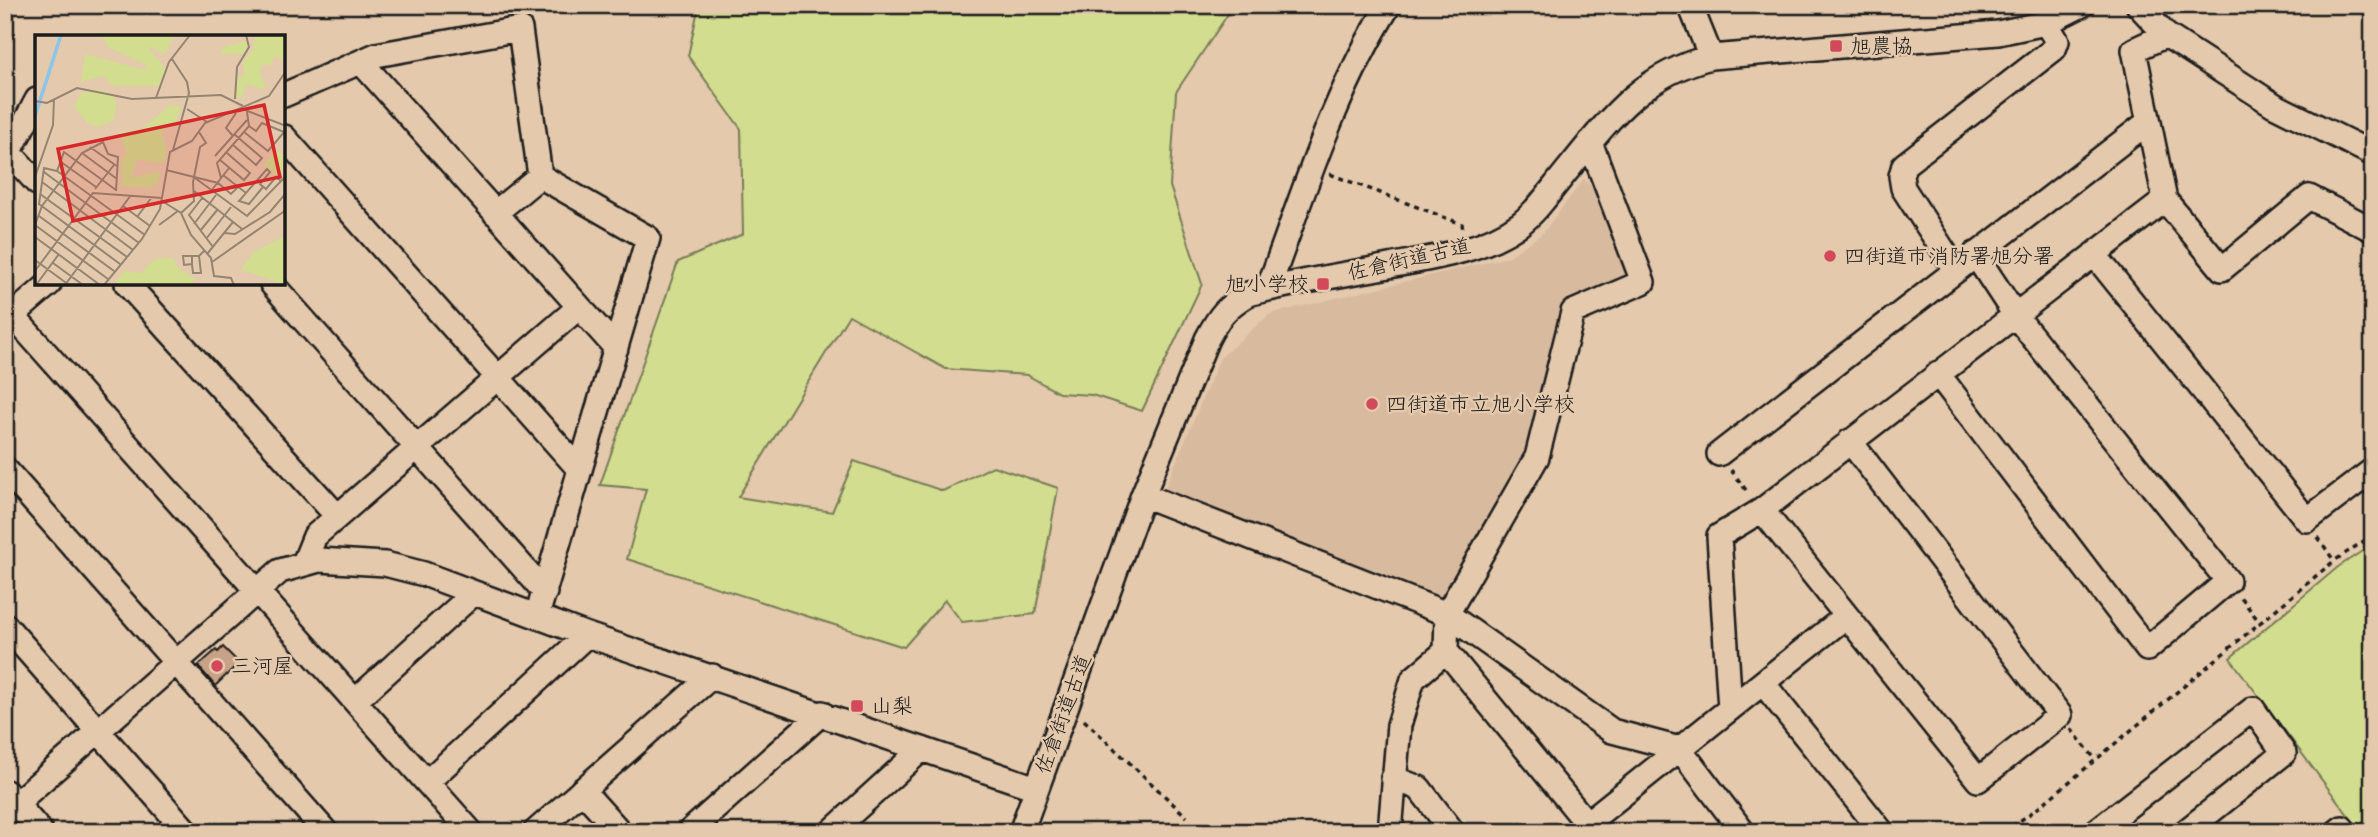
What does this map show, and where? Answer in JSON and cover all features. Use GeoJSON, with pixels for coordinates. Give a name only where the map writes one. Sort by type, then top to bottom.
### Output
{"type":"FeatureCollection","features":[{"type":"Feature","properties":{"kind":"street"},"geometry":{"type":"LineString","coordinates":[[1268,289],[1330,119],[1366,43],[1390,5]]}},
{"type":"Feature","properties":{"kind":"street"},"geometry":{"type":"LineString","coordinates":[[1690,5],[1711,57]]}},
{"type":"Feature","properties":{"kind":"street","name":"佐倉街道古道"},"geometry":{"type":"LineString","coordinates":[[1029,828],[1036,788],[1143,495],[1217,320],[1228,306],[1248,293],[1442,256],[1500,236],[1520,224],[1541,204],[1625,103],[1663,74],[1686,63],[1711,57],[1998,33],[2046,23],[2082,5]]}},
{"type":"Feature","properties":{"kind":"street"},"geometry":{"type":"LineString","coordinates":[[2138,5],[2166,35],[2274,105],[2373,154]]}},
{"type":"Feature","properties":{"kind":"street"},"geometry":{"type":"LineString","coordinates":[[1956,270],[1903,188],[1901,176],[1904,165],[2054,50],[2057,41],[2046,23]]}},
{"type":"Feature","properties":{"kind":"street"},"geometry":{"type":"LineString","coordinates":[[285,95],[376,55],[520,29],[540,176]]}},
{"type":"Feature","properties":{"kind":"street"},"geometry":{"type":"LineString","coordinates":[[2166,35],[2134,50],[2165,200],[2222,269],[2309,197],[2373,230]]}},
{"type":"Feature","properties":{"kind":"street"},"geometry":{"type":"LineString","coordinates":[[361,62],[616,348]]}},
{"type":"Feature","properties":{"kind":"street"},"geometry":{"type":"LineString","coordinates":[[35,104],[8,157],[35,181]]}},
{"type":"Feature","properties":{"kind":"street"},"geometry":{"type":"LineString","coordinates":[[1720,454],[2148,122]]}},
{"type":"Feature","properties":{"kind":"street"},"geometry":{"type":"LineString","coordinates":[[285,138],[580,470]]}},
{"type":"Feature","properties":{"kind":"street"},"geometry":{"type":"LineString","coordinates":[[1590,142],[1643,282],[1573,312],[1537,457],[1447,614],[1446,651],[1591,828],[1680,749],[1845,617]]}},
{"type":"Feature","properties":{"kind":"street"},"geometry":{"type":"LineString","coordinates":[[495,213],[540,176]]}},
{"type":"Feature","properties":{"kind":"street"},"geometry":{"type":"LineString","coordinates":[[537,616],[649,238],[540,176]]}},
{"type":"Feature","properties":{"kind":"street"},"geometry":{"type":"LineString","coordinates":[[1730,709],[1719,536],[1762,510],[2165,200]]}},
{"type":"Feature","properties":{"kind":"street"},"geometry":{"type":"LineString","coordinates":[[1938,374],[2147,649],[2228,581],[2015,315],[1975,254]]}},
{"type":"Feature","properties":{"kind":"street"},"geometry":{"type":"LineString","coordinates":[[2094,254],[2307,520],[2373,470]]}},
{"type":"Feature","properties":{"kind":"street"},"geometry":{"type":"LineString","coordinates":[[49,285],[8,315],[471,832]]}},
{"type":"Feature","properties":{"kind":"street"},"geometry":{"type":"LineString","coordinates":[[128,285],[337,516]]}},
{"type":"Feature","properties":{"kind":"street"},"geometry":{"type":"LineString","coordinates":[[273,285],[545,592]]}},
{"type":"Feature","properties":{"kind":"street"},"geometry":{"type":"LineString","coordinates":[[304,563],[315,536],[579,307]]}},
{"type":"Feature","properties":{"kind":"street"},"geometry":{"type":"LineString","coordinates":[[1762,510],[1978,780],[2060,715],[1850,441]]}},
{"type":"Feature","properties":{"kind":"street"},"geometry":{"type":"LineString","coordinates":[[5,469],[326,832]]}},
{"type":"Feature","properties":{"kind":"street"},"geometry":{"type":"LineString","coordinates":[[1143,495],[1447,614],[1612,731],[1680,749],[1743,832]]}},
{"type":"Feature","properties":{"kind":"street"},"geometry":{"type":"LineString","coordinates":[[41,832],[9,803],[98,731],[280,570],[319,559],[385,564],[424,574],[587,635],[1036,788]]}},
{"type":"Feature","properties":{"kind":"street"},"geometry":{"type":"LineString","coordinates":[[355,702],[474,593]]}},
{"type":"Feature","properties":{"kind":"street"},"geometry":{"type":"LineString","coordinates":[[5,625],[187,832]]}},
{"type":"Feature","properties":{"kind":"street"},"geometry":{"type":"LineString","coordinates":[[427,782],[587,635]]}},
{"type":"Feature","properties":{"kind":"street"},"geometry":{"type":"LineString","coordinates":[[1390,832],[1399,725],[1413,679],[1446,651]]}},
{"type":"Feature","properties":{"kind":"street"},"geometry":{"type":"LineString","coordinates":[[535,832],[712,676]]}},
{"type":"Feature","properties":{"kind":"street"},"geometry":{"type":"LineString","coordinates":[[1762,683],[1882,832]]}},
{"type":"Feature","properties":{"kind":"street"},"geometry":{"type":"LineString","coordinates":[[2095,832],[2253,709],[2284,753],[2185,832]]}},
{"type":"Feature","properties":{"kind":"street"},"geometry":{"type":"LineString","coordinates":[[689,832],[822,713]]}},
{"type":"Feature","properties":{"kind":"street"},"geometry":{"type":"LineString","coordinates":[[831,832],[922,748]]}},
{"type":"Feature","properties":{"kind":"street"},"geometry":{"type":"LineString","coordinates":[[1393,778],[1419,788],[1453,832]]}},
{"type":"Feature","properties":{"kind":"street"},"geometry":{"type":"LineString","coordinates":[[582,790],[620,832]]}},
{"type":"Feature","properties":{"kind":"street"},"geometry":{"type":"LineString","coordinates":[[2337,832],[2342,828],[2345,832]]}},
{"type":"Feature","properties":{"kind":"path"},"geometry":{"type":"LineString","coordinates":[[1312,167],[1462,224],[1468,248]]}},
{"type":"Feature","properties":{"kind":"path"},"geometry":{"type":"LineString","coordinates":[[1720,454],[1762,510]]}},
{"type":"Feature","properties":{"kind":"path"},"geometry":{"type":"LineString","coordinates":[[2307,520],[2334,561]]}},
{"type":"Feature","properties":{"kind":"path"},"geometry":{"type":"LineString","coordinates":[[2004,832],[2038,808],[2334,561],[2373,535]]}},
{"type":"Feature","properties":{"kind":"path"},"geometry":{"type":"LineString","coordinates":[[2228,581],[2261,624]]}},
{"type":"Feature","properties":{"kind":"path"},"geometry":{"type":"LineString","coordinates":[[1067,705],[1187,817]]}},
{"type":"Feature","properties":{"kind":"path"},"geometry":{"type":"LineString","coordinates":[[2060,715],[2096,760]]}},
{"type":"Feature","properties":{"kind":"shaded area","name":"四街道市立旭小学校"},"geometry":{"type":"Polygon","coordinates":[[[1584,179],[1595,190],[1629,281],[1562,307],[1533,449],[1442,599],[1163,493],[1220,358],[1270,314],[1508,257],[1543,233],[1584,179]]]}},
{"type":"Feature","properties":{"kind":"green space"},"geometry":{"type":"Polygon","coordinates":[[[699,5],[1234,5],[1176,92],[1170,186],[1202,284],[1142,411],[1092,395],[1059,393],[1027,375],[946,369],[849,315],[738,497],[832,512],[854,461],[943,491],[993,466],[1058,488],[1035,614],[962,622],[945,600],[904,647],[627,559],[646,489],[600,485],[678,262],[743,234],[741,129],[688,56],[699,5]]]}},
{"type":"Feature","properties":{"kind":"green space"},"geometry":{"type":"Polygon","coordinates":[[[2373,544],[2373,832],[2361,832],[2230,658],[2338,567],[2373,544]]]}},
{"type":"Feature","properties":{"kind":"building","name":"三河屋"},"geometry":{"type":"Polygon","coordinates":[[[223,647],[239,663],[215,686],[198,666],[223,647]]]}},
{"type":"Feature","properties":{"kind":"place","name":"旭農協"},"geometry":{"type":"Point","coordinates":[1836,46]}},
{"type":"Feature","properties":{"kind":"place","name":"四街道市消防署旭分署"},"geometry":{"type":"Point","coordinates":[1830,256]}},
{"type":"Feature","properties":{"kind":"place","name":"旭小学校"},"geometry":{"type":"Point","coordinates":[1323,284]}},
{"type":"Feature","properties":{"kind":"place","name":"四街道市立旭小学校"},"geometry":{"type":"Point","coordinates":[1372,404]}},
{"type":"Feature","properties":{"kind":"place","name":"三河屋"},"geometry":{"type":"Point","coordinates":[217,666]}},
{"type":"Feature","properties":{"kind":"place","name":"山梨"},"geometry":{"type":"Point","coordinates":[857,706]}}]}
